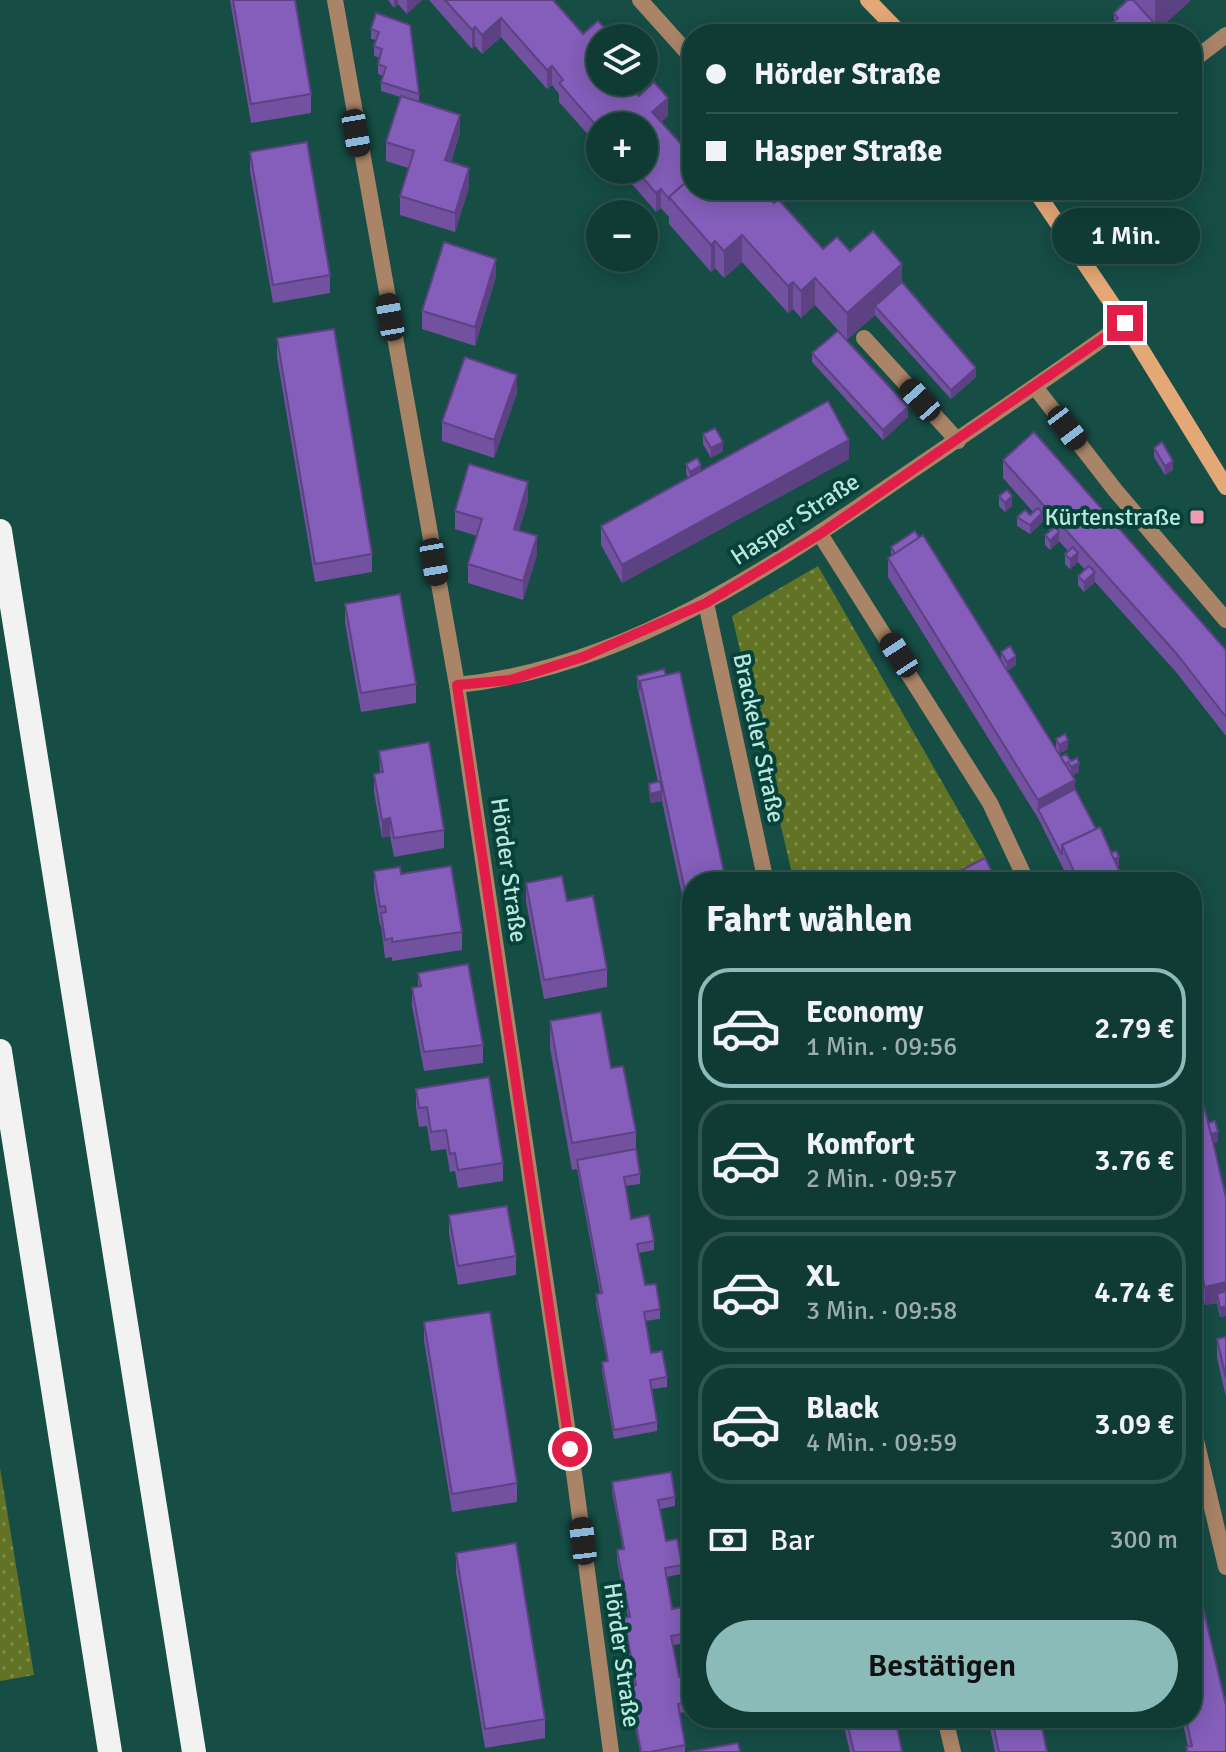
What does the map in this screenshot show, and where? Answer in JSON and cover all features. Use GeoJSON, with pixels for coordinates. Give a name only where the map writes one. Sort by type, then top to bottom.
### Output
{"type":"FeatureCollection","features":[{"type":"Feature","properties":{"kind":"highway"},"geometry":{"type":"LineString","coordinates":[[0,531],[194,1752]]}},
{"type":"Feature","properties":{"kind":"highway"},"geometry":{"type":"LineString","coordinates":[[0,1051],[110,1752]]}},
{"type":"Feature","properties":{"kind":"main road"},"geometry":{"type":"LineString","coordinates":[[868,0],[891,24]]}},
{"type":"Feature","properties":{"kind":"main road"},"geometry":{"type":"LineString","coordinates":[[1042,200],[1125,323],[1226,487]]}},
{"type":"Feature","properties":{"kind":"street","name":"Hörder Straße"},"geometry":{"type":"LineString","coordinates":[[335,0],[457,685],[573,1464],[611,1752]]}},
{"type":"Feature","properties":{"kind":"street"},"geometry":{"type":"LineString","coordinates":[[640,0],[682,47]]}},
{"type":"Feature","properties":{"kind":"street"},"geometry":{"type":"LineString","coordinates":[[1202,53],[1226,35]]}},
{"type":"Feature","properties":{"kind":"street","name":"Hasper Straße"},"geometry":{"type":"LineString","coordinates":[[457,685],[510,680],[583,657],[706,603],[820,534],[1125,323]]}},
{"type":"Feature","properties":{"kind":"street"},"geometry":{"type":"LineString","coordinates":[[864,338],[958,441]]}},
{"type":"Feature","properties":{"kind":"street"},"geometry":{"type":"LineString","coordinates":[[1035,387],[1115,490],[1226,620]]}},
{"type":"Feature","properties":{"kind":"street"},"geometry":{"type":"LineString","coordinates":[[820,534],[990,803],[1022,872]]}},
{"type":"Feature","properties":{"kind":"street","name":"Brackeler Straße"},"geometry":{"type":"LineString","coordinates":[[706,603],[764,872]]}},
{"type":"Feature","properties":{"kind":"street"},"geometry":{"type":"LineString","coordinates":[[1202,1465],[1226,1567]]}},
{"type":"Feature","properties":{"kind":"street"},"geometry":{"type":"LineString","coordinates":[[947,1728],[953,1752]]}},
{"type":"Feature","properties":{"kind":"green space"},"geometry":{"type":"Polygon","coordinates":[[[818,566],[988,862],[970,872],[792,872],[732,616],[818,566]]]}},
{"type":"Feature","properties":{"kind":"green space"},"geometry":{"type":"Polygon","coordinates":[[[0,1468],[34,1675],[0,1681],[0,1468]]]}},
{"type":"Feature","properties":{"kind":"building"},"geometry":{"type":"Polygon","coordinates":[[[233,0],[295,0],[311,94],[251,104],[233,0]]]}},
{"type":"Feature","properties":{"kind":"building"},"geometry":{"type":"Polygon","coordinates":[[[445,0],[553,0],[583,34],[586,31],[586,96],[658,96],[658,87],[668,98],[652,112],[586,114],[559,83],[563,80],[552,66],[547,70],[501,18],[482,35],[475,27],[472,30],[445,0]]]}},
{"type":"Feature","properties":{"kind":"building"},"geometry":{"type":"Polygon","coordinates":[[[1128,0],[1133,0],[1155,24],[1111,24],[1118,18],[1114,13],[1128,0]]]}},
{"type":"Feature","properties":{"kind":"building"},"geometry":{"type":"Polygon","coordinates":[[[376,13],[410,25],[419,94],[381,82],[386,67],[378,64],[382,49],[374,46],[379,32],[371,29],[376,13]]]}},
{"type":"Feature","properties":{"kind":"building"},"geometry":{"type":"Polygon","coordinates":[[[401,96],[460,115],[445,160],[469,168],[455,213],[400,196],[414,151],[386,142],[401,96]]]}},
{"type":"Feature","properties":{"kind":"building"},"geometry":{"type":"Polygon","coordinates":[[[658,119],[682,145],[682,186],[669,199],[661,189],[656,193],[648,184],[658,184],[658,119]]]}},
{"type":"Feature","properties":{"kind":"building"},"geometry":{"type":"Polygon","coordinates":[[[307,142],[330,275],[273,285],[250,152],[307,142]]]}},
{"type":"Feature","properties":{"kind":"building"},"geometry":{"type":"Polygon","coordinates":[[[682,186],[682,200],[771,200],[774,203],[779,200],[823,249],[837,237],[850,251],[873,231],[902,264],[847,313],[815,278],[801,291],[793,282],[788,286],[742,235],[724,251],[715,241],[711,245],[669,197],[682,186]]]}},
{"type":"Feature","properties":{"kind":"building"},"geometry":{"type":"Polygon","coordinates":[[[444,242],[496,259],[475,327],[422,311],[444,242]]]}},
{"type":"Feature","properties":{"kind":"building"},"geometry":{"type":"Polygon","coordinates":[[[902,282],[976,368],[951,390],[875,306],[902,282]]]}},
{"type":"Feature","properties":{"kind":"building"},"geometry":{"type":"Polygon","coordinates":[[[334,329],[372,554],[315,564],[277,338],[334,329]]]}},
{"type":"Feature","properties":{"kind":"building"},"geometry":{"type":"Polygon","coordinates":[[[838,331],[908,407],[883,430],[812,353],[838,331]]]}},
{"type":"Feature","properties":{"kind":"building"},"geometry":{"type":"Polygon","coordinates":[[[465,357],[517,375],[494,440],[442,422],[465,357]]]}},
{"type":"Feature","properties":{"kind":"building"},"geometry":{"type":"Polygon","coordinates":[[[828,401],[849,440],[622,565],[601,526],[828,401]]]}},
{"type":"Feature","properties":{"kind":"building"},"geometry":{"type":"Polygon","coordinates":[[[715,428],[723,442],[711,448],[703,434],[715,428]]]}},
{"type":"Feature","properties":{"kind":"building"},"geometry":{"type":"Polygon","coordinates":[[[1034,432],[1226,650],[1226,717],[1176,653],[1003,460],[1034,432]]]}},
{"type":"Feature","properties":{"kind":"building"},"geometry":{"type":"Polygon","coordinates":[[[1162,442],[1173,461],[1165,466],[1154,448],[1162,442]]]}},
{"type":"Feature","properties":{"kind":"building"},"geometry":{"type":"Polygon","coordinates":[[[697,458],[701,465],[690,472],[686,464],[697,458]]]}},
{"type":"Feature","properties":{"kind":"building"},"geometry":{"type":"Polygon","coordinates":[[[469,464],[528,482],[514,529],[537,536],[523,581],[468,564],[482,519],[455,511],[469,464]]]}},
{"type":"Feature","properties":{"kind":"building"},"geometry":{"type":"Polygon","coordinates":[[[1007,490],[1012,496],[1005,503],[999,496],[1007,490]]]}},
{"type":"Feature","properties":{"kind":"building"},"geometry":{"type":"Polygon","coordinates":[[[1038,508],[1042,513],[1030,525],[1017,517],[1025,510],[1030,515],[1038,508]]]}},
{"type":"Feature","properties":{"kind":"building"},"geometry":{"type":"Polygon","coordinates":[[[1055,527],[1059,532],[1050,541],[1045,535],[1055,527]]]}},
{"type":"Feature","properties":{"kind":"building"},"geometry":{"type":"Polygon","coordinates":[[[915,531],[919,538],[895,554],[891,547],[915,531]]]}},
{"type":"Feature","properties":{"kind":"building"},"geometry":{"type":"Polygon","coordinates":[[[923,535],[1075,780],[1038,800],[888,558],[923,535]]]}},
{"type":"Feature","properties":{"kind":"building"},"geometry":{"type":"Polygon","coordinates":[[[1073,547],[1078,553],[1070,559],[1065,554],[1073,547]]]}},
{"type":"Feature","properties":{"kind":"building"},"geometry":{"type":"Polygon","coordinates":[[[1089,566],[1095,572],[1084,582],[1078,576],[1089,566]]]}},
{"type":"Feature","properties":{"kind":"building"},"geometry":{"type":"Polygon","coordinates":[[[400,594],[416,684],[361,693],[345,604],[400,594]]]}},
{"type":"Feature","properties":{"kind":"building"},"geometry":{"type":"Polygon","coordinates":[[[1010,646],[1016,656],[1007,662],[1001,652],[1010,646]]]}},
{"type":"Feature","properties":{"kind":"building"},"geometry":{"type":"Polygon","coordinates":[[[664,669],[666,676],[640,681],[640,690],[637,676],[664,669]]]}},
{"type":"Feature","properties":{"kind":"building"},"geometry":{"type":"Polygon","coordinates":[[[680,672],[724,872],[682,872],[682,876],[640,681],[680,672]]]}},
{"type":"Feature","properties":{"kind":"building"},"geometry":{"type":"Polygon","coordinates":[[[1065,734],[1068,740],[1059,745],[1056,739],[1065,734]]]}},
{"type":"Feature","properties":{"kind":"building"},"geometry":{"type":"Polygon","coordinates":[[[429,742],[444,830],[394,838],[390,818],[382,820],[374,774],[383,772],[379,751],[429,742]]]}},
{"type":"Feature","properties":{"kind":"building"},"geometry":{"type":"Polygon","coordinates":[[[1066,754],[1071,761],[1077,758],[1079,763],[1071,767],[1068,762],[1065,764],[1061,757],[1066,754]]]}},
{"type":"Feature","properties":{"kind":"building"},"geometry":{"type":"Polygon","coordinates":[[[660,781],[662,791],[650,794],[649,784],[660,781]]]}},
{"type":"Feature","properties":{"kind":"building"},"geometry":{"type":"Polygon","coordinates":[[[1075,789],[1096,829],[1062,845],[1062,855],[1038,809],[1075,789]]]}},
{"type":"Feature","properties":{"kind":"building"},"geometry":{"type":"Polygon","coordinates":[[[1100,827],[1120,872],[1074,872],[1062,845],[1100,827]]]}},
{"type":"Feature","properties":{"kind":"building"},"geometry":{"type":"Polygon","coordinates":[[[985,858],[992,872],[958,872],[985,858]]]}},
{"type":"Feature","properties":{"kind":"building"},"geometry":{"type":"Polygon","coordinates":[[[451,866],[462,932],[392,942],[392,938],[385,940],[381,913],[386,912],[385,906],[380,907],[374,871],[400,867],[401,874],[451,866]]]}},
{"type":"Feature","properties":{"kind":"building"},"geometry":{"type":"Polygon","coordinates":[[[562,876],[567,901],[593,896],[607,969],[544,980],[526,883],[562,876]]]}},
{"type":"Feature","properties":{"kind":"building"},"geometry":{"type":"Polygon","coordinates":[[[468,964],[483,1045],[424,1052],[412,988],[421,986],[418,973],[468,964]]]}},
{"type":"Feature","properties":{"kind":"building"},"geometry":{"type":"Polygon","coordinates":[[[601,1012],[611,1068],[623,1066],[636,1132],[572,1143],[550,1021],[601,1012]]]}},
{"type":"Feature","properties":{"kind":"building"},"geometry":{"type":"Polygon","coordinates":[[[489,1077],[503,1163],[458,1170],[455,1153],[450,1154],[446,1130],[431,1132],[427,1107],[419,1108],[416,1089],[489,1077]]]}},
{"type":"Feature","properties":{"kind":"building"},"geometry":{"type":"Polygon","coordinates":[[[1202,1101],[1226,1198],[1226,1282],[1205,1287],[1202,1275],[1202,1101]]]}},
{"type":"Feature","properties":{"kind":"building"},"geometry":{"type":"Polygon","coordinates":[[[1215,1121],[1218,1132],[1211,1134],[1208,1123],[1215,1121]]]}},
{"type":"Feature","properties":{"kind":"building"},"geometry":{"type":"Polygon","coordinates":[[[636,1149],[640,1174],[624,1177],[631,1219],[649,1215],[654,1241],[637,1244],[645,1285],[656,1284],[660,1309],[644,1312],[651,1353],[662,1351],[667,1377],[650,1380],[657,1422],[614,1430],[602,1362],[608,1361],[596,1294],[602,1293],[577,1160],[636,1149]]]}},
{"type":"Feature","properties":{"kind":"building"},"geometry":{"type":"Polygon","coordinates":[[[507,1206],[516,1256],[458,1266],[449,1215],[507,1206]]]}},
{"type":"Feature","properties":{"kind":"building"},"geometry":{"type":"Polygon","coordinates":[[[1226,1291],[1226,1306],[1220,1308],[1217,1294],[1226,1291]]]}},
{"type":"Feature","properties":{"kind":"building"},"geometry":{"type":"Polygon","coordinates":[[[490,1312],[517,1483],[452,1494],[424,1322],[490,1312]]]}},
{"type":"Feature","properties":{"kind":"building"},"geometry":{"type":"Polygon","coordinates":[[[1226,1337],[1226,1378],[1217,1339],[1226,1337]]]}},
{"type":"Feature","properties":{"kind":"building"},"geometry":{"type":"Polygon","coordinates":[[[671,1472],[675,1497],[658,1500],[666,1541],[677,1539],[682,1565],[665,1568],[672,1609],[682,1607],[682,1634],[671,1636],[679,1677],[682,1676],[682,1703],[678,1704],[685,1745],[641,1752],[629,1686],[636,1685],[624,1618],[630,1617],[617,1550],[624,1549],[612,1482],[671,1472]]]}},
{"type":"Feature","properties":{"kind":"building"},"geometry":{"type":"Polygon","coordinates":[[[516,1543],[545,1719],[485,1729],[456,1553],[516,1543]]]}},
{"type":"Feature","properties":{"kind":"building"},"geometry":{"type":"Polygon","coordinates":[[[1202,1604],[1226,1706],[1226,1752],[1188,1752],[1186,1747],[1192,1746],[1188,1728],[1202,1728],[1202,1604]]]}},
{"type":"Feature","properties":{"kind":"building"},"geometry":{"type":"Polygon","coordinates":[[[848,1728],[897,1728],[902,1752],[854,1752],[848,1728]]]}},
{"type":"Feature","properties":{"kind":"building"},"geometry":{"type":"Polygon","coordinates":[[[994,1728],[1042,1728],[1047,1752],[999,1752],[994,1728]]]}},
{"type":"Feature","properties":{"kind":"building"},"geometry":{"type":"Polygon","coordinates":[[[738,1743],[740,1752],[689,1752],[738,1743]]]}},
{"type":"Feature","properties":{"kind":"place","name":"Kürtenstraße"},"geometry":{"type":"Point","coordinates":[1197,517]}},
{"type":"Feature","properties":{"kind":"route"},"geometry":{"type":"LineString","coordinates":[[570,1449],[457,685],[510,680],[583,657],[706,603],[820,534],[1125,323]]}}]}
